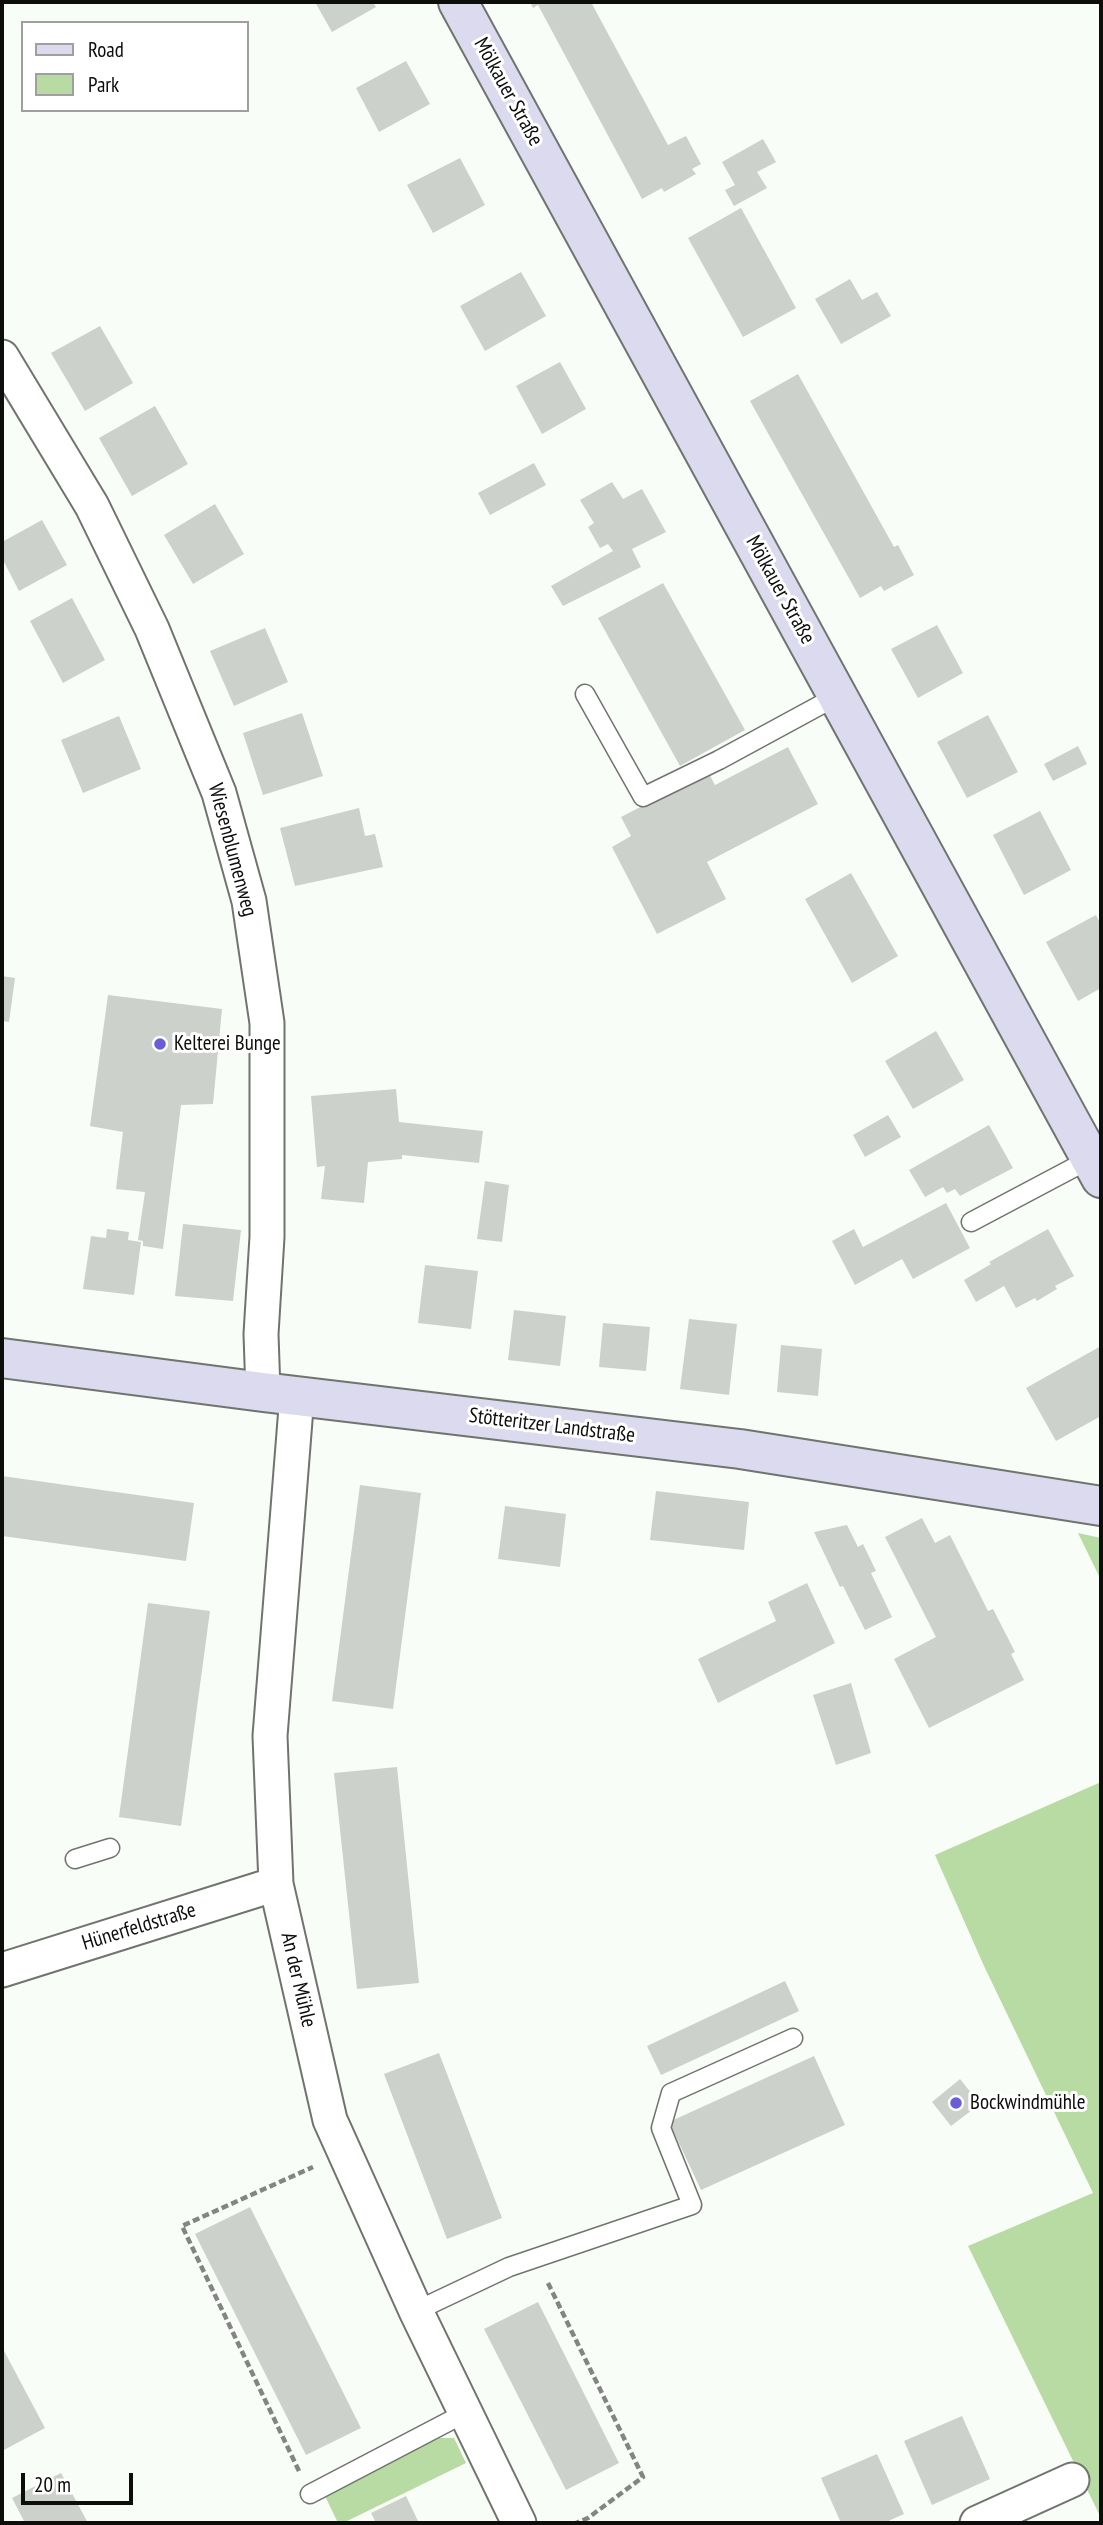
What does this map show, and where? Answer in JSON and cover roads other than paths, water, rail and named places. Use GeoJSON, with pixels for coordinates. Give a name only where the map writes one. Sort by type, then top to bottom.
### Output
{"type":"FeatureCollection","features":[{"type":"Feature","properties":{"kind":"street","name":"Mölkauer Straße"},"geometry":{"type":"LineString","coordinates":[[458,2],[1096,1169]]}},
{"type":"Feature","properties":{"kind":"street","name":"Wiesenblumenweg"},"geometry":{"type":"LineString","coordinates":[[2,356],[92,506],[152,629],[219,793],[249,901],[267,1023],[267,1237],[261,1334],[280,1394]]}},
{"type":"Feature","properties":{"kind":"street","name":"Stötteritzer Landstraße"},"geometry":{"type":"LineString","coordinates":[[2,1358],[740,1449],[1101,1506]]}},
{"type":"Feature","properties":{"kind":"street","name":"An der Mühle"},"geometry":{"type":"LineString","coordinates":[[280,1394],[270,1736],[276,1884],[330,2120],[416,2311],[519,2523]]}},
{"type":"Feature","properties":{"kind":"street","name":"Hünerfeldstraße"},"geometry":{"type":"LineString","coordinates":[[2,1970],[276,1884]]}},
{"type":"Feature","properties":{"kind":"street"},"geometry":{"type":"LineString","coordinates":[[977,2523],[1072,2480]]}},
{"type":"Feature","properties":{"kind":"lane"},"geometry":{"type":"LineString","coordinates":[[585,694],[643,797],[719,760],[837,695]]}},
{"type":"Feature","properties":{"kind":"lane"},"geometry":{"type":"LineString","coordinates":[[971,1222],[1096,1169]]}},
{"type":"Feature","properties":{"kind":"lane"},"geometry":{"type":"LineString","coordinates":[[75,1860],[110,1848]]}},
{"type":"Feature","properties":{"kind":"lane"},"geometry":{"type":"LineString","coordinates":[[416,2311],[509,2267],[692,2205],[661,2128],[671,2093],[793,2038]]}},
{"type":"Feature","properties":{"kind":"lane"},"geometry":{"type":"LineString","coordinates":[[310,2494],[465,2413]]}},
{"type":"Feature","properties":{"kind":"place","name":"Kelterei Bunge"},"geometry":{"type":"Point","coordinates":[160,1044]}},
{"type":"Feature","properties":{"kind":"place","name":"Bockwindmühle"},"geometry":{"type":"Point","coordinates":[956,2103]}}]}
